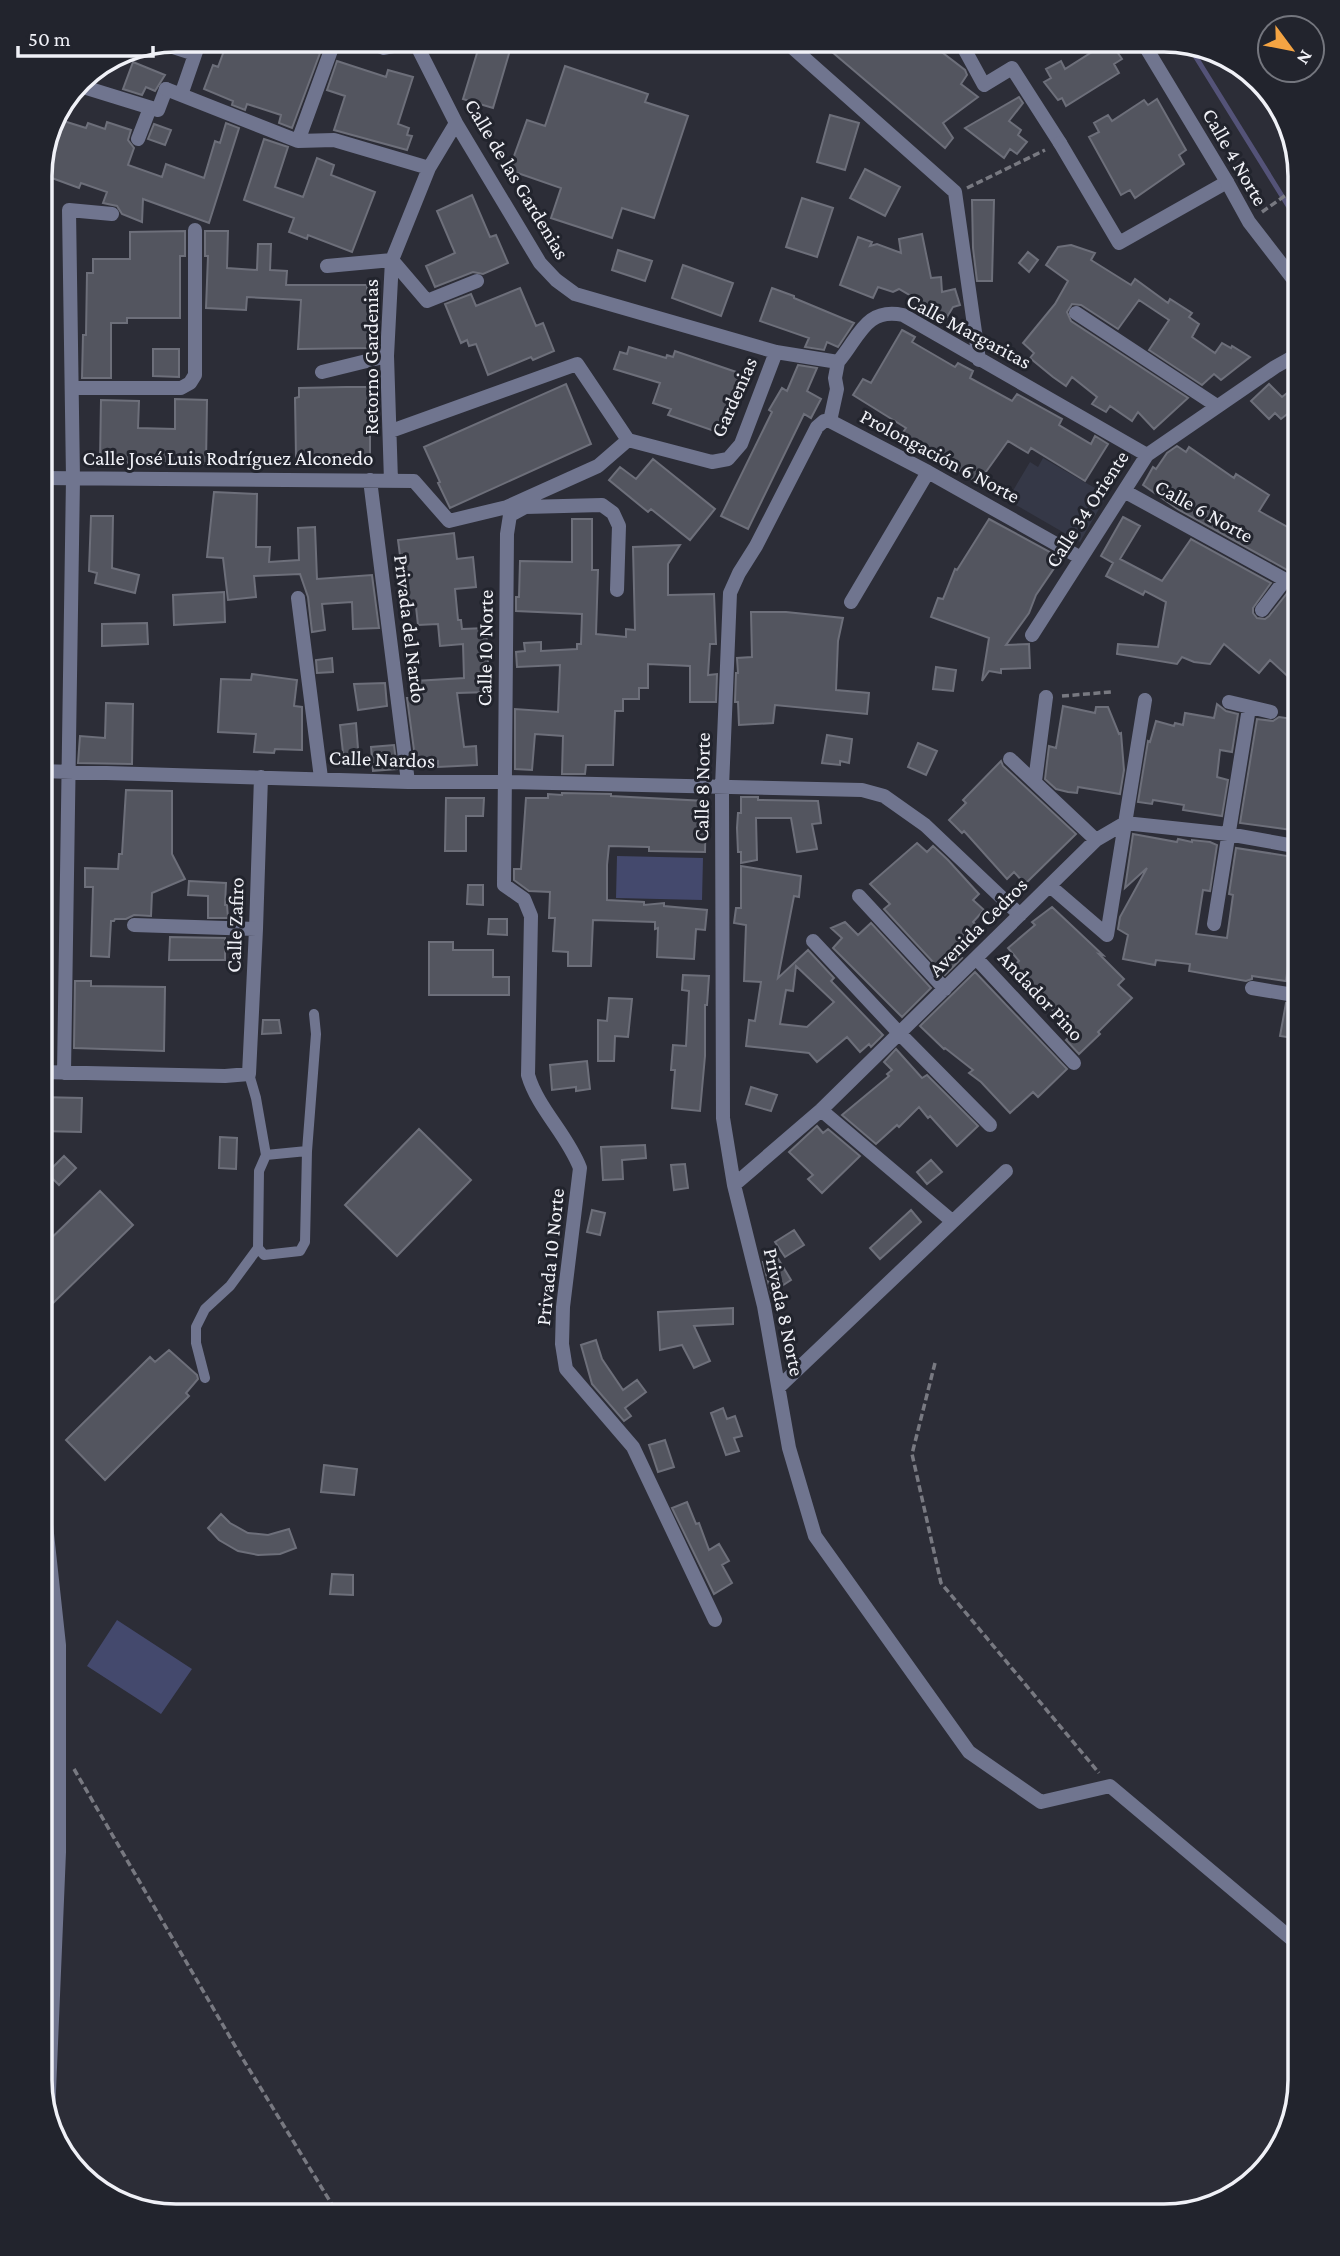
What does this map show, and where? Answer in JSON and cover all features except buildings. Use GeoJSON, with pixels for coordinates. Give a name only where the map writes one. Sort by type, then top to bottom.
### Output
{"type":"FeatureCollection","features":[{"type":"Feature","properties":{"kind":"street"},"geometry":{"type":"LineString","coordinates":[[181,95],[195,52]]}},
{"type":"Feature","properties":{"kind":"street"},"geometry":{"type":"LineString","coordinates":[[298,141],[331,52]]}},
{"type":"Feature","properties":{"kind":"street","name":"Calle de las Gardenias"},"geometry":{"type":"LineString","coordinates":[[420,52],[456,123],[540,263],[556,281],[575,294],[776,352]]}},
{"type":"Feature","properties":{"kind":"street"},"geometry":{"type":"LineString","coordinates":[[797,53],[955,192],[979,360]]}},
{"type":"Feature","properties":{"kind":"street"},"geometry":{"type":"LineString","coordinates":[[968,53],[984,85],[1012,68],[1119,243],[1227,182]]}},
{"type":"Feature","properties":{"kind":"street","name":"Calle 4 Norte"},"geometry":{"type":"LineString","coordinates":[[1149,53],[1249,222],[1288,272]]}},
{"type":"Feature","properties":{"kind":"street"},"geometry":{"type":"LineString","coordinates":[[92,86],[159,110],[166,89],[298,141],[334,141],[429,168]]}},
{"type":"Feature","properties":{"kind":"street"},"geometry":{"type":"LineString","coordinates":[[138,139],[150,108]]}},
{"type":"Feature","properties":{"kind":"street","name":"Retorno Gardenias"},"geometry":{"type":"LineString","coordinates":[[391,481],[387,356],[392,260],[429,168],[456,123]]}},
{"type":"Feature","properties":{"kind":"street"},"geometry":{"type":"LineString","coordinates":[[64,1073],[73,478],[69,210],[112,214]]}},
{"type":"Feature","properties":{"kind":"street"},"geometry":{"type":"LineString","coordinates":[[72,388],[181,388],[190,383],[195,374],[195,230]]}},
{"type":"Feature","properties":{"kind":"street"},"geometry":{"type":"LineString","coordinates":[[327,266],[392,260],[427,301],[477,281]]}},
{"type":"Feature","properties":{"kind":"street","name":"Calle Margaritas"},"geometry":{"type":"LineString","coordinates":[[838,362],[870,319],[890,312],[903,315],[1147,455]]}},
{"type":"Feature","properties":{"kind":"street"},"geometry":{"type":"LineString","coordinates":[[1076,313],[1217,405]]}},
{"type":"Feature","properties":{"kind":"street"},"geometry":{"type":"LineString","coordinates":[[776,352],[838,362]]}},
{"type":"Feature","properties":{"kind":"street","name":"Gardenias"},"geometry":{"type":"LineString","coordinates":[[628,440],[712,462],[728,459],[741,444],[776,352]]}},
{"type":"Feature","properties":{"kind":"street"},"geometry":{"type":"LineString","coordinates":[[322,372],[387,356]]}},
{"type":"Feature","properties":{"kind":"street","name":"Calle 34 Oriente"},"geometry":{"type":"LineString","coordinates":[[1032,635],[1147,455],[1217,405],[1288,360]]}},
{"type":"Feature","properties":{"kind":"street","name":"Prolongación 6 Norte"},"geometry":{"type":"LineString","coordinates":[[838,362],[835,378],[837,389],[831,421],[1081,558]]}},
{"type":"Feature","properties":{"kind":"street"},"geometry":{"type":"LineString","coordinates":[[391,431],[576,364],[628,440],[598,466],[509,511]]}},
{"type":"Feature","properties":{"kind":"street","name":"Calle 8 Norte"},"geometry":{"type":"LineString","coordinates":[[734,1185],[723,1118],[722,787],[730,593],[817,427],[824,421],[831,421]]}},
{"type":"Feature","properties":{"kind":"street"},"geometry":{"type":"LineString","coordinates":[[851,602],[928,472]]}},
{"type":"Feature","properties":{"kind":"street","name":"Calle José Luis Rodríguez Alconedo"},"geometry":{"type":"LineString","coordinates":[[53,478],[414,481],[449,521],[509,511]]}},
{"type":"Feature","properties":{"kind":"street","name":"Privada del Nardo"},"geometry":{"type":"LineString","coordinates":[[370,481],[408,782]]}},
{"type":"Feature","properties":{"kind":"street","name":"Calle 6 Norte"},"geometry":{"type":"LineString","coordinates":[[1124,491],[1288,582]]}},
{"type":"Feature","properties":{"kind":"street"},"geometry":{"type":"LineString","coordinates":[[509,511],[525,507],[602,505],[613,513],[619,526],[617,590]]}},
{"type":"Feature","properties":{"kind":"street","name":"Calle 10 Norte"},"geometry":{"type":"LineString","coordinates":[[509,511],[504,885],[524,899],[531,916],[528,1075],[534,1093],[550,1116]]}},
{"type":"Feature","properties":{"kind":"street"},"geometry":{"type":"LineString","coordinates":[[1262,610],[1285,580]]}},
{"type":"Feature","properties":{"kind":"street"},"geometry":{"type":"LineString","coordinates":[[298,598],[321,778]]}},
{"type":"Feature","properties":{"kind":"street"},"geometry":{"type":"LineString","coordinates":[[1035,781],[1046,697]]}},
{"type":"Feature","properties":{"kind":"street"},"geometry":{"type":"LineString","coordinates":[[1049,886],[1107,935],[1145,700]]}},
{"type":"Feature","properties":{"kind":"street"},"geometry":{"type":"LineString","coordinates":[[1228,702],[1271,712]]}},
{"type":"Feature","properties":{"kind":"street"},"geometry":{"type":"LineString","coordinates":[[1214,924],[1249,708]]}},
{"type":"Feature","properties":{"kind":"street"},"geometry":{"type":"LineString","coordinates":[[1010,759],[1096,840]]}},
{"type":"Feature","properties":{"kind":"street","name":"Calle Nardos"},"geometry":{"type":"LineString","coordinates":[[53,771],[408,782],[862,790],[884,796],[925,825],[1020,915]]}},
{"type":"Feature","properties":{"kind":"street","name":"Calle Zafiro"},"geometry":{"type":"LineString","coordinates":[[249,1074],[261,777]]}},
{"type":"Feature","properties":{"kind":"street"},"geometry":{"type":"LineString","coordinates":[[1125,823],[1228,834],[1288,845]]}},
{"type":"Feature","properties":{"kind":"street","name":"Avenida Cedros"},"geometry":{"type":"LineString","coordinates":[[734,1185],[821,1110],[1096,840],[1125,823]]}},
{"type":"Feature","properties":{"kind":"street"},"geometry":{"type":"LineString","coordinates":[[859,896],[945,989]]}},
{"type":"Feature","properties":{"kind":"street"},"geometry":{"type":"LineString","coordinates":[[134,925],[256,929]]}},
{"type":"Feature","properties":{"kind":"street"},"geometry":{"type":"LineString","coordinates":[[813,941],[990,1125]]}},
{"type":"Feature","properties":{"kind":"street","name":"Andador Pino"},"geometry":{"type":"LineString","coordinates":[[976,958],[1074,1063]]}},
{"type":"Feature","properties":{"kind":"street"},"geometry":{"type":"LineString","coordinates":[[1251,988],[1288,994]]}},
{"type":"Feature","properties":{"kind":"street"},"geometry":{"type":"LineString","coordinates":[[53,1073],[225,1076],[249,1074]]}},
{"type":"Feature","properties":{"kind":"street"},"geometry":{"type":"LineString","coordinates":[[821,1110],[952,1221]]}},
{"type":"Feature","properties":{"kind":"street","name":"Privada 10 Norte"},"geometry":{"type":"LineString","coordinates":[[550,1116],[573,1151],[580,1168],[563,1307],[562,1344],[566,1369],[633,1447],[715,1620]]}},
{"type":"Feature","properties":{"kind":"street"},"geometry":{"type":"LineString","coordinates":[[779,1387],[1006,1171]]}},
{"type":"Feature","properties":{"kind":"street","name":"Privada 8 Norte"},"geometry":{"type":"LineString","coordinates":[[734,1185],[764,1307],[789,1448],[815,1536],[969,1752],[1041,1802],[1110,1786]]}},
{"type":"Feature","properties":{"kind":"street"},"geometry":{"type":"LineString","coordinates":[[52,1583],[59,1645],[59,1852],[52,1921]]}},
{"type":"Feature","properties":{"kind":"street"},"geometry":{"type":"LineString","coordinates":[[52,1645],[59,1645]]}},
{"type":"Feature","properties":{"kind":"street"},"geometry":{"type":"LineString","coordinates":[[1110,1786],[1288,1936]]}},
{"type":"Feature","properties":{"kind":"street"},"geometry":{"type":"LineString","coordinates":[[52,1852],[59,1852]]}},
{"type":"Feature","properties":{"kind":"lane"},"geometry":{"type":"LineString","coordinates":[[258,1248],[264,1255],[279,1254],[300,1251],[305,1242],[307,1151],[316,1034],[314,1014]]}},
{"type":"Feature","properties":{"kind":"lane"},"geometry":{"type":"LineString","coordinates":[[205,1378],[196,1343],[196,1327],[205,1309],[230,1286],[258,1248],[259,1171],[265,1155],[256,1098],[249,1074]]}},
{"type":"Feature","properties":{"kind":"lane"},"geometry":{"type":"LineString","coordinates":[[265,1155],[307,1151]]}},
{"type":"Feature","properties":{"kind":"path"},"geometry":{"type":"LineString","coordinates":[[955,192],[984,181],[1060,143]]}},
{"type":"Feature","properties":{"kind":"path"},"geometry":{"type":"LineString","coordinates":[[1249,222],[1288,194]]}},
{"type":"Feature","properties":{"kind":"path"},"geometry":{"type":"LineString","coordinates":[[1046,697],[1111,692]]}},
{"type":"Feature","properties":{"kind":"path"},"geometry":{"type":"LineString","coordinates":[[934,1363],[912,1454],[941,1584],[1110,1786]]}},
{"type":"Feature","properties":{"kind":"path"},"geometry":{"type":"LineString","coordinates":[[73,1766],[238,2051],[331,2203]]}},
{"type":"Feature","properties":{"kind":"shaded area"},"geometry":{"type":"Polygon","coordinates":[[[1043,458],[1107,495],[1080,542],[1016,505],[1019,499],[1011,494],[1030,462],[1038,467],[1043,458]]]}},
{"type":"Feature","properties":{"kind":"shaded area"},"geometry":{"type":"Polygon","coordinates":[[[617,856],[703,858],[702,900],[616,898],[617,856]]]}},
{"type":"Feature","properties":{"kind":"shaded area"},"geometry":{"type":"Polygon","coordinates":[[[117,1620],[192,1669],[161,1714],[87,1666],[117,1620]]]}},
{"type":"Feature","properties":{"kind":"waterway"},"geometry":{"type":"LineString","coordinates":[[1196,57],[1288,206]]}}]}
